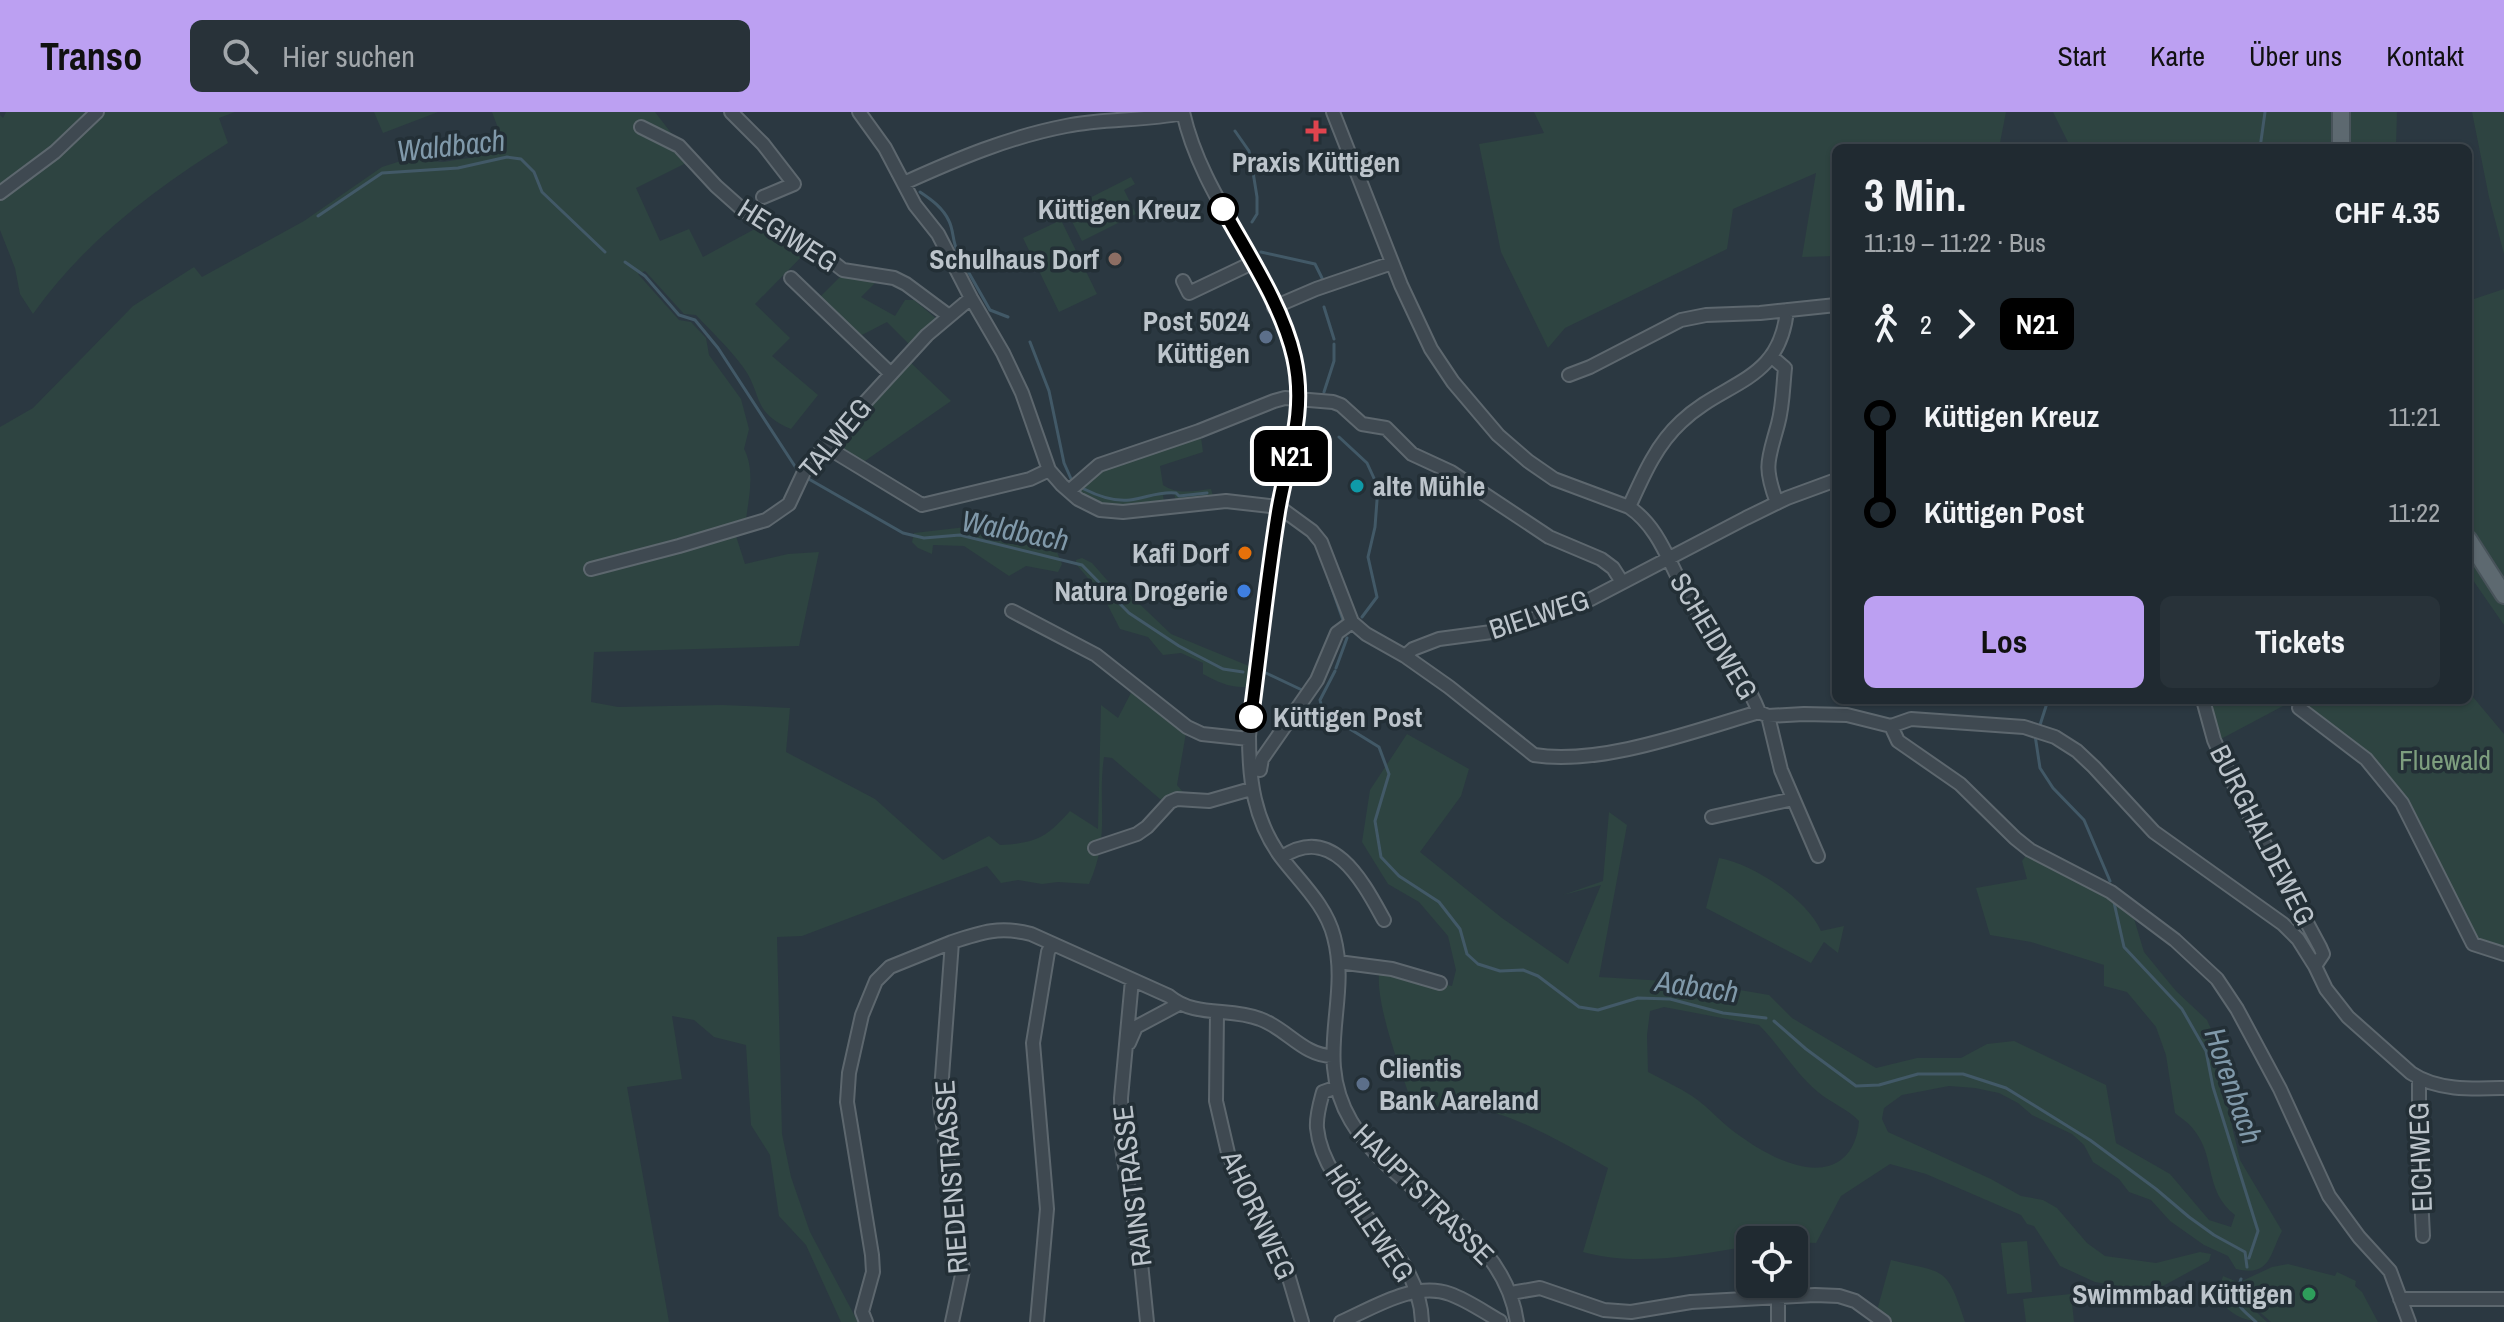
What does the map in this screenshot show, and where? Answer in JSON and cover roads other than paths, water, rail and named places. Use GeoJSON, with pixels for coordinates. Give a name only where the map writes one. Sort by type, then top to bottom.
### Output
{"type":"FeatureCollection","features":[{"type":"Feature","properties":{"kind":"main road"},"geometry":{"type":"LineString","coordinates":[[2341,112],[2341,144]]}},
{"type":"Feature","properties":{"kind":"main road"},"geometry":{"type":"LineString","coordinates":[[2472,545],[2504,595]]}},
{"type":"Feature","properties":{"kind":"street"},"geometry":{"type":"LineString","coordinates":[[0,193],[55,152],[97,112]]}},
{"type":"Feature","properties":{"kind":"street"},"geometry":{"type":"LineString","coordinates":[[731,112],[763,144],[794,184],[763,197]]}},
{"type":"Feature","properties":{"kind":"street"},"geometry":{"type":"LineString","coordinates":[[859,112],[885,148],[915,205],[938,234],[1013,372],[1049,470],[1078,499],[1100,510],[1123,512],[1205,501],[1236,501],[1279,507],[1312,531],[1321,542],[1352,622],[1366,634],[1405,656],[1534,755],[1590,755],[1763,714],[1847,715],[1891,726],[1911,719],[2024,727],[2055,737],[2094,767],[2154,832],[2283,924],[2298,939],[2326,989],[2348,1017],[2394,1060],[2419,1078],[2471,1089],[2504,1088]]}},
{"type":"Feature","properties":{"kind":"street"},"geometry":{"type":"LineString","coordinates":[[904,183],[962,156],[1020,136],[1070,125],[1183,112]]}},
{"type":"Feature","properties":{"kind":"street","name":"HAUPTSTRASSE"},"geometry":{"type":"LineString","coordinates":[[1183,112],[1191,144],[1203,172],[1286,331],[1294,357],[1299,400],[1299,419],[1279,507],[1249,739],[1251,789],[1260,817],[1282,857],[1316,899],[1335,938],[1338,962],[1332,1056],[1337,1087],[1351,1123],[1375,1153],[1477,1242],[1499,1269],[1511,1293],[1517,1322]]}},
{"type":"Feature","properties":{"kind":"street"},"geometry":{"type":"LineString","coordinates":[[1333,112],[1392,263],[1431,349],[1475,411],[1516,452],[1554,479],[1629,507],[1655,454],[1683,419],[1760,369],[1772,357],[1785,328],[1787,310]]}},
{"type":"Feature","properties":{"kind":"street","name":"HEGIWEG"},"geometry":{"type":"LineString","coordinates":[[641,127],[679,146],[743,210],[848,272],[894,278],[906,284],[949,316]]}},
{"type":"Feature","properties":{"kind":"street"},"geometry":{"type":"LineString","coordinates":[[1183,281],[1189,293],[1252,263]]}},
{"type":"Feature","properties":{"kind":"street"},"geometry":{"type":"LineString","coordinates":[[1274,307],[1392,263]]}},
{"type":"Feature","properties":{"kind":"street"},"geometry":{"type":"LineString","coordinates":[[791,278],[890,373]]}},
{"type":"Feature","properties":{"kind":"street","name":"TALWEG"},"geometry":{"type":"LineString","coordinates":[[591,569],[766,520],[789,504],[804,472],[825,446],[927,335],[971,298]]}},
{"type":"Feature","properties":{"kind":"street"},"geometry":{"type":"LineString","coordinates":[[1569,375],[1681,320],[1706,315],[1832,305]]}},
{"type":"Feature","properties":{"kind":"street"},"geometry":{"type":"LineString","coordinates":[[1772,357],[1785,368],[1778,425],[1767,457],[1767,474],[1777,503]]}},
{"type":"Feature","properties":{"kind":"street"},"geometry":{"type":"LineString","coordinates":[[1069,491],[1099,465],[1199,431],[1274,401],[1285,398],[1333,402],[1341,405],[1362,424],[1386,428],[1412,454],[1451,472],[1549,537],[1601,559],[1613,568],[1622,582]]}},
{"type":"Feature","properties":{"kind":"street"},"geometry":{"type":"LineString","coordinates":[[825,446],[922,505],[950,501],[1030,479],[1049,470]]}},
{"type":"Feature","properties":{"kind":"street","name":"BIELWEG"},"geometry":{"type":"LineString","coordinates":[[1405,656],[1413,649],[1439,639],[1499,631],[1589,600],[1777,503],[1832,482]]}},
{"type":"Feature","properties":{"kind":"street","name":"SCHEIDWEG"},"geometry":{"type":"LineString","coordinates":[[1629,507],[1651,526],[1685,590],[1763,714],[1781,770],[1818,856]]}},
{"type":"Feature","properties":{"kind":"street"},"geometry":{"type":"LineString","coordinates":[[1012,611],[1096,655],[1187,727],[1202,734],[1249,739]]}},
{"type":"Feature","properties":{"kind":"street"},"geometry":{"type":"LineString","coordinates":[[1260,770],[1262,759],[1317,680],[1337,633],[1352,622]]}},
{"type":"Feature","properties":{"kind":"street","name":"BURGHALDEWEG"},"geometry":{"type":"LineString","coordinates":[[2204,704],[2214,740],[2240,798],[2323,954],[2322,960],[2315,966]]}},
{"type":"Feature","properties":{"kind":"street"},"geometry":{"type":"LineString","coordinates":[[2299,708],[2366,759],[2402,803],[2473,944],[2504,954]]}},
{"type":"Feature","properties":{"kind":"street"},"geometry":{"type":"LineString","coordinates":[[1891,726],[1898,741],[1960,784],[2030,850],[2111,892],[2175,940],[2217,979],[2237,1009],[2280,1089],[2329,1196],[2359,1237],[2390,1271],[2409,1322]]}},
{"type":"Feature","properties":{"kind":"street"},"geometry":{"type":"LineString","coordinates":[[1095,848],[1137,834],[1177,799],[1209,801],[1251,789]]}},
{"type":"Feature","properties":{"kind":"street"},"geometry":{"type":"LineString","coordinates":[[1712,817],[1793,799]]}},
{"type":"Feature","properties":{"kind":"street"},"geometry":{"type":"LineString","coordinates":[[1282,857],[1304,846],[1321,848],[1338,855],[1371,896],[1384,920]]}},
{"type":"Feature","properties":{"kind":"street"},"geometry":{"type":"LineString","coordinates":[[866,1322],[862,1312],[873,1272],[872,1255],[847,1102],[849,1073],[862,1015],[876,981],[890,967],[989,930],[1011,929],[1169,996],[1179,1004],[1217,1013],[1240,1013],[1264,1020],[1285,1031],[1312,1053],[1332,1056]]}},
{"type":"Feature","properties":{"kind":"street","name":"RIEDENSTRASSE"},"geometry":{"type":"LineString","coordinates":[[952,942],[940,1104],[963,1270],[952,1322]]}},
{"type":"Feature","properties":{"kind":"street"},"geometry":{"type":"LineString","coordinates":[[1037,1322],[1047,1209],[1033,1043],[1048,952],[1052,944]]}},
{"type":"Feature","properties":{"kind":"street"},"geometry":{"type":"LineString","coordinates":[[1338,962],[1392,969],[1440,983]]}},
{"type":"Feature","properties":{"kind":"street","name":"RAINSTRASSE"},"geometry":{"type":"LineString","coordinates":[[1132,980],[1121,1098],[1122,1148],[1141,1263],[1147,1322]]}},
{"type":"Feature","properties":{"kind":"street"},"geometry":{"type":"LineString","coordinates":[[1126,1050],[1136,1027],[1179,1004]]}},
{"type":"Feature","properties":{"kind":"street","name":"AHORNWEG"},"geometry":{"type":"LineString","coordinates":[[1217,1013],[1216,1101],[1228,1153],[1282,1254],[1302,1322]]}},
{"type":"Feature","properties":{"kind":"street","name":"EICHWEG"},"geometry":{"type":"LineString","coordinates":[[2419,1078],[2423,1236]]}},
{"type":"Feature","properties":{"kind":"street","name":"HÖHLEWEG"},"geometry":{"type":"LineString","coordinates":[[1337,1087],[1323,1092],[1319,1107],[1317,1128],[1323,1150],[1340,1183],[1387,1239],[1408,1273],[1416,1292],[1422,1322]]}},
{"type":"Feature","properties":{"kind":"street"},"geometry":{"type":"LineString","coordinates":[[1511,1293],[1540,1288],[1604,1310],[1631,1312],[1675,1304],[1778,1298],[1778,1322]]}},
{"type":"Feature","properties":{"kind":"street"},"geometry":{"type":"LineString","coordinates":[[1341,1322],[1404,1294],[1430,1290],[1448,1293],[1500,1321]]}},
{"type":"Feature","properties":{"kind":"street"},"geometry":{"type":"LineString","coordinates":[[1808,1297],[1839,1296],[1855,1301],[1884,1322]]}},
{"type":"Feature","properties":{"kind":"street"},"geometry":{"type":"LineString","coordinates":[[2400,1299],[2504,1299]]}},
{"type":"Feature","properties":{"kind":"waterway","name":"Horenbach"},"geometry":{"type":"LineString","coordinates":[[2261,144],[2265,112]]}},
{"type":"Feature","properties":{"kind":"waterway"},"geometry":{"type":"LineString","coordinates":[[1235,131],[1249,151],[1253,172],[1257,214],[1252,222]]}},
{"type":"Feature","properties":{"kind":"waterway","name":"Waldbach"},"geometry":{"type":"LineString","coordinates":[[318,216],[382,173],[458,168],[507,157],[521,159],[534,172],[542,192],[605,252]]}},
{"type":"Feature","properties":{"kind":"waterway"},"geometry":{"type":"LineString","coordinates":[[920,192],[947,216],[958,253]]}},
{"type":"Feature","properties":{"kind":"waterway"},"geometry":{"type":"LineString","coordinates":[[1261,252],[1315,264],[1322,278]]}},
{"type":"Feature","properties":{"kind":"waterway","name":"Waldbach"},"geometry":{"type":"LineString","coordinates":[[625,262],[645,276],[679,315],[695,320],[718,348],[798,471]]}},
{"type":"Feature","properties":{"kind":"waterway"},"geometry":{"type":"LineString","coordinates":[[965,266],[990,310],[1008,317]]}},
{"type":"Feature","properties":{"kind":"waterway"},"geometry":{"type":"LineString","coordinates":[[1324,307],[1334,339]]}},
{"type":"Feature","properties":{"kind":"waterway"},"geometry":{"type":"LineString","coordinates":[[1030,342],[1049,391],[1064,463],[1072,481]]}},
{"type":"Feature","properties":{"kind":"waterway"},"geometry":{"type":"LineString","coordinates":[[1324,392],[1334,361],[1334,344]]}},
{"type":"Feature","properties":{"kind":"waterway"},"geometry":{"type":"LineString","coordinates":[[1339,437],[1367,463],[1378,487],[1375,527],[1368,557],[1377,597],[1362,617]]}},
{"type":"Feature","properties":{"kind":"waterway","name":"Waldbach"},"geometry":{"type":"LineString","coordinates":[[807,478],[903,533],[924,538],[960,535],[1082,565],[1129,613],[1179,646],[1223,669],[1243,672]]}},
{"type":"Feature","properties":{"kind":"waterway"},"geometry":{"type":"LineString","coordinates":[[1084,489],[1106,498],[1124,500],[1164,493],[1179,496],[1207,493]]}},
{"type":"Feature","properties":{"kind":"waterway"},"geometry":{"type":"LineString","coordinates":[[1330,583],[1343,620]]}},
{"type":"Feature","properties":{"kind":"waterway","name":"Aabach"},"geometry":{"type":"LineString","coordinates":[[1336,668],[1347,638]]}},
{"type":"Feature","properties":{"kind":"waterway","name":"Aabach"},"geometry":{"type":"LineString","coordinates":[[1335,671],[1320,700],[1322,708],[1379,747],[1389,774],[1375,821],[1381,857],[1399,876],[1439,902],[1460,929],[1467,954],[1478,964],[1500,971],[1523,970],[1538,976],[1579,1007],[1598,1010],[1638,998],[1670,999],[1723,1013],[1766,1018]]}},
{"type":"Feature","properties":{"kind":"waterway","name":"Waldbach"},"geometry":{"type":"LineString","coordinates":[[1266,673],[1302,690]]}},
{"type":"Feature","properties":{"kind":"waterway","name":"Horenbach"},"geometry":{"type":"LineString","coordinates":[[2040,725],[2047,704]]}},
{"type":"Feature","properties":{"kind":"waterway","name":"Horenbach"},"geometry":{"type":"LineString","coordinates":[[2035,735],[2040,768],[2053,788],[2084,820],[2110,881]]}},
{"type":"Feature","properties":{"kind":"waterway","name":"Horenbach"},"geometry":{"type":"LineString","coordinates":[[2113,898],[2124,947],[2182,1009],[2206,1051],[2213,1087],[2258,1231],[2249,1258]]}},
{"type":"Feature","properties":{"kind":"waterway","name":"Aabach"},"geometry":{"type":"LineString","coordinates":[[1774,1021],[1856,1086],[1879,1085],[1918,1074],[1963,1074],[2006,1088],[2090,1140],[2189,1217],[2245,1252],[2247,1267]]}},
{"type":"Feature","properties":{"kind":"waterway","name":"Aabach"},"geometry":{"type":"LineString","coordinates":[[2241,1279],[2238,1304],[2256,1322]]}},
{"type":"Feature","properties":{"kind":"place","name":"Praxis Küttigen"},"geometry":{"type":"Point","coordinates":[1316,131]}},
{"type":"Feature","properties":{"kind":"place","name":"Küttigen Kreuz"},"geometry":{"type":"Point","coordinates":[1223,209]}},
{"type":"Feature","properties":{"kind":"place","name":"Schulhaus Dorf"},"geometry":{"type":"Point","coordinates":[1115,259]}},
{"type":"Feature","properties":{"kind":"place","name":"Post 5024 Küttigen"},"geometry":{"type":"Point","coordinates":[1266,337]}},
{"type":"Feature","properties":{"kind":"place","name":"alte Mühle"},"geometry":{"type":"Point","coordinates":[1357,486]}},
{"type":"Feature","properties":{"kind":"place","name":"Kafi Dorf"},"geometry":{"type":"Point","coordinates":[1245,553]}},
{"type":"Feature","properties":{"kind":"place","name":"Natura Drogerie"},"geometry":{"type":"Point","coordinates":[1244,591]}},
{"type":"Feature","properties":{"kind":"place","name":"Küttigen Post"},"geometry":{"type":"Point","coordinates":[1251,717]}},
{"type":"Feature","properties":{"kind":"place","name":"Clientis Bank Aareland"},"geometry":{"type":"Point","coordinates":[1363,1084]}},
{"type":"Feature","properties":{"kind":"place","name":"Swimmbad Küttigen"},"geometry":{"type":"Point","coordinates":[2309,1294]}},
{"type":"Feature","properties":{"kind":"park label","name":"Fluewald"},"geometry":{"type":"Point","coordinates":[2445,760]}}]}
